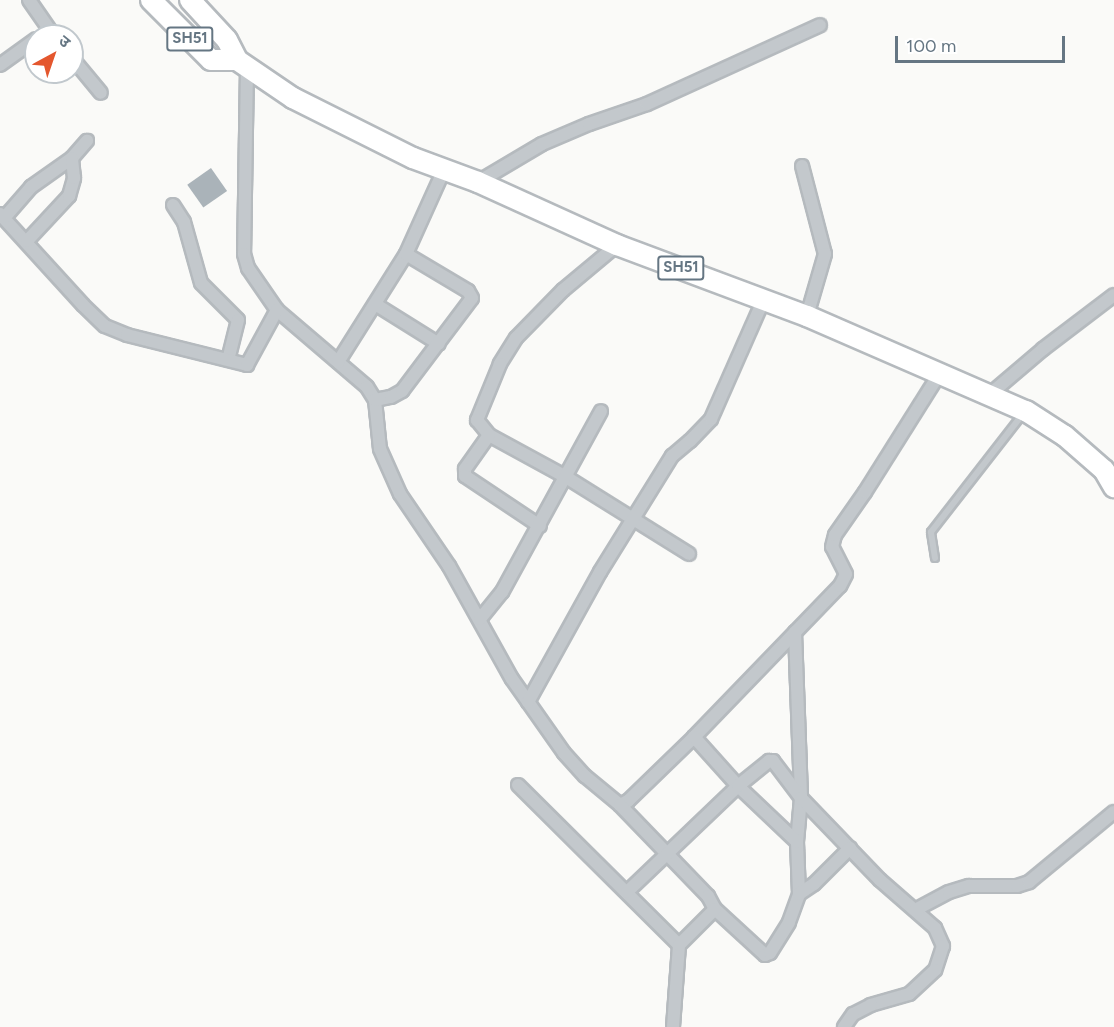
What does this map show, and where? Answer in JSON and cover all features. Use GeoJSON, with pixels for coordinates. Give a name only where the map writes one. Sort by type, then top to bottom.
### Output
{"type":"FeatureCollection","features":[{"type":"Feature","properties":{"kind":"main road","name":"SH51"},"geometry":{"type":"LineString","coordinates":[[151,0],[211,60],[242,64]]}},
{"type":"Feature","properties":{"kind":"main road","name":"SH51"},"geometry":{"type":"LineString","coordinates":[[190,0],[227,40],[242,64],[293,98],[413,158],[478,182],[617,245],[807,316],[1026,411],[1109,465],[1114,487]]}},
{"type":"Feature","properties":{"kind":"street"},"geometry":{"type":"LineString","coordinates":[[29,0],[42,24]]}},
{"type":"Feature","properties":{"kind":"street"},"geometry":{"type":"LineString","coordinates":[[478,182],[542,144],[589,124],[647,104],[820,26]]}},
{"type":"Feature","properties":{"kind":"street"},"geometry":{"type":"LineString","coordinates":[[0,65],[24,48]]}},
{"type":"Feature","properties":{"kind":"street"},"geometry":{"type":"LineString","coordinates":[[242,64],[244,254],[248,268],[277,310],[367,387],[375,400],[380,449],[400,494],[449,566],[528,702],[564,753],[591,781],[620,805],[708,896],[715,909],[765,955],[770,953],[789,922],[798,894],[797,842],[801,798],[795,632]]}},
{"type":"Feature","properties":{"kind":"street"},"geometry":{"type":"LineString","coordinates":[[84,72],[101,93]]}},
{"type":"Feature","properties":{"kind":"street"},"geometry":{"type":"LineString","coordinates":[[87,141],[72,158],[31,187],[3,216],[105,326],[127,335],[244,365],[251,362],[277,310]]}},
{"type":"Feature","properties":{"kind":"street"},"geometry":{"type":"LineString","coordinates":[[27,241],[69,196],[74,178],[72,158]]}},
{"type":"Feature","properties":{"kind":"street"},"geometry":{"type":"LineString","coordinates":[[802,166],[825,254],[807,316]]}},
{"type":"Feature","properties":{"kind":"street"},"geometry":{"type":"LineString","coordinates":[[338,362],[406,254],[444,170]]}},
{"type":"Feature","properties":{"kind":"street"},"geometry":{"type":"LineString","coordinates":[[173,205],[184,222],[201,283],[238,320],[228,360]]}},
{"type":"Feature","properties":{"kind":"street"},"geometry":{"type":"LineString","coordinates":[[617,245],[563,290],[516,338],[500,364],[477,414],[478,425],[489,435],[566,477],[689,554]]}},
{"type":"Feature","properties":{"kind":"street"},"geometry":{"type":"LineString","coordinates":[[375,400],[402,392],[472,298],[468,291],[406,254]]}},
{"type":"Feature","properties":{"kind":"street"},"geometry":{"type":"LineString","coordinates":[[989,395],[1043,349],[1114,295]]}},
{"type":"Feature","properties":{"kind":"street"},"geometry":{"type":"LineString","coordinates":[[528,702],[633,518],[672,456],[711,419],[765,299]]}},
{"type":"Feature","properties":{"kind":"street"},"geometry":{"type":"LineString","coordinates":[[375,304],[439,344]]}},
{"type":"Feature","properties":{"kind":"street"},"geometry":{"type":"LineString","coordinates":[[620,805],[628,801],[694,736],[840,586],[846,574],[832,547],[835,535],[866,492],[940,374]]}},
{"type":"Feature","properties":{"kind":"street"},"geometry":{"type":"LineString","coordinates":[[480,619],[502,592],[601,411]]}},
{"type":"Feature","properties":{"kind":"street"},"geometry":{"type":"LineString","coordinates":[[489,435],[465,469],[465,476],[540,526]]}},
{"type":"Feature","properties":{"kind":"street"},"geometry":{"type":"LineString","coordinates":[[694,736],[738,786],[797,842]]}},
{"type":"Feature","properties":{"kind":"street"},"geometry":{"type":"LineString","coordinates":[[627,892],[738,786],[769,761],[773,761],[801,798],[880,880],[915,910],[939,935],[943,946],[934,970],[909,994],[871,1005],[854,1014],[844,1027]]}},
{"type":"Feature","properties":{"kind":"street"},"geometry":{"type":"LineString","coordinates":[[518,784],[679,945]]}},
{"type":"Feature","properties":{"kind":"street"},"geometry":{"type":"LineString","coordinates":[[915,910],[949,892],[969,886],[1017,886],[1029,882],[1114,812]]}},
{"type":"Feature","properties":{"kind":"street"},"geometry":{"type":"LineString","coordinates":[[798,894],[814,884],[850,848]]}},
{"type":"Feature","properties":{"kind":"street"},"geometry":{"type":"LineString","coordinates":[[673,1027],[679,945],[715,909]]}},
{"type":"Feature","properties":{"kind":"lane"},"geometry":{"type":"LineString","coordinates":[[935,558],[931,532],[1026,411]]}},
{"type":"Feature","properties":{"kind":"building"},"geometry":{"type":"Polygon","coordinates":[[[211,168],[227,191],[203,208],[187,185],[211,168]]]}}]}
